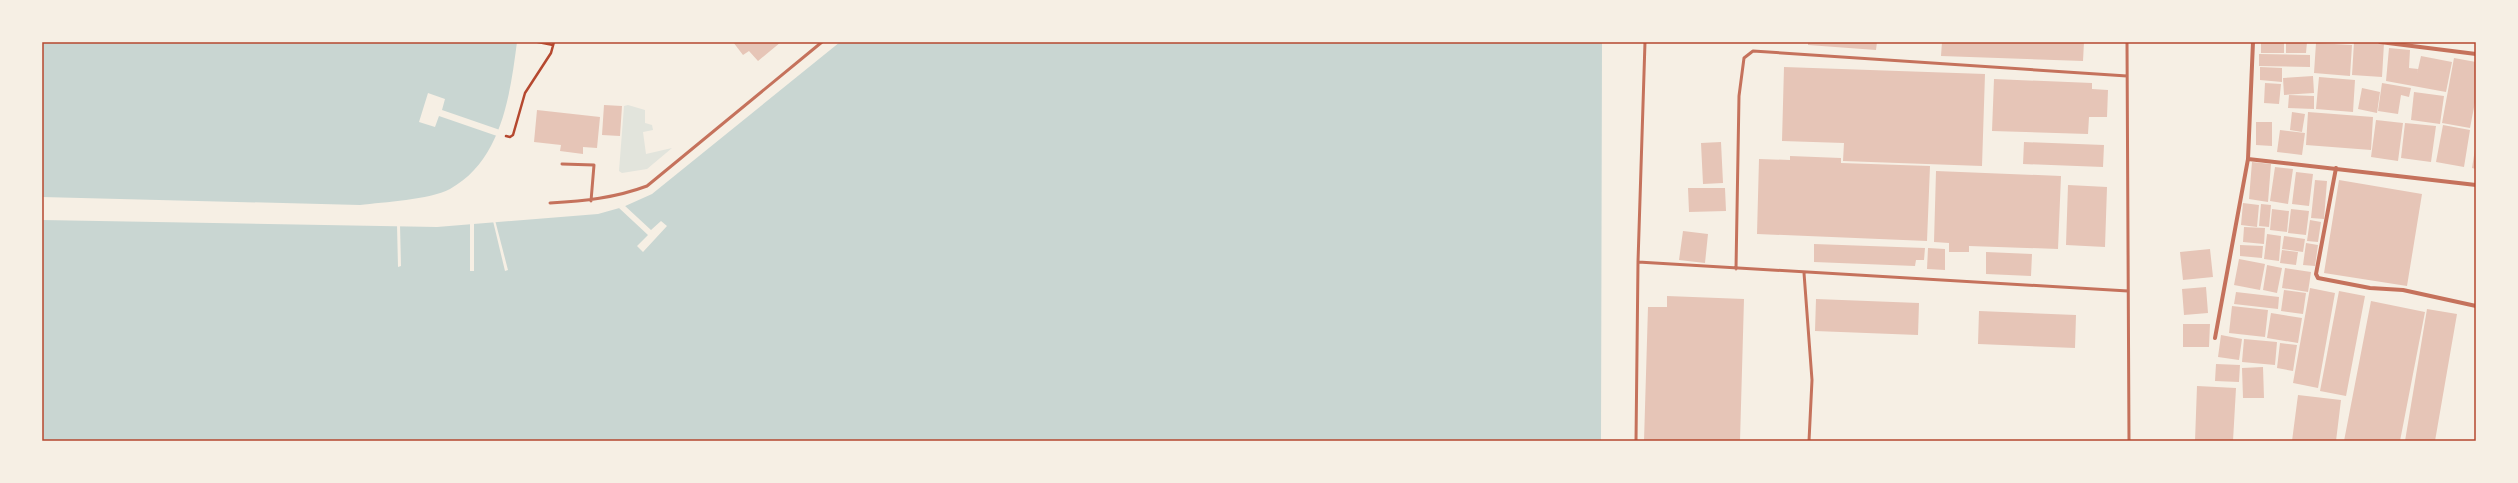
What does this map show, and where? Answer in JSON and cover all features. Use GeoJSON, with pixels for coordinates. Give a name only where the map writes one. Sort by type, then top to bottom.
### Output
{"type":"FeatureCollection","features":[{"type":"Feature","properties":{"kind":"street"},"geometry":{"type":"LineString","coordinates":[[2216,338],[2248,159],[2253,42]]}},
{"type":"Feature","properties":{"kind":"street"},"geometry":{"type":"LineString","coordinates":[[2380,42],[2476,54]]}},
{"type":"Feature","properties":{"kind":"street"},"geometry":{"type":"LineString","coordinates":[[2248,159],[2476,185]]}},
{"type":"Feature","properties":{"kind":"street"},"geometry":{"type":"LineString","coordinates":[[2336,168],[2316,274],[2318,278],[2370,288],[2403,290],[2476,306]]}},
{"type":"Feature","properties":{"kind":"lane"},"geometry":{"type":"LineString","coordinates":[[550,203],[591,201],[620,196],[647,186],[822,42]]}},
{"type":"Feature","properties":{"kind":"lane"},"geometry":{"type":"LineString","coordinates":[[1636,441],[1638,262],[1645,42]]}},
{"type":"Feature","properties":{"kind":"lane"},"geometry":{"type":"LineString","coordinates":[[2127,42],[2129,441]]}},
{"type":"Feature","properties":{"kind":"lane"},"geometry":{"type":"LineString","coordinates":[[1736,269],[1739,96],[1744,58],[1753,51],[2127,76]]}},
{"type":"Feature","properties":{"kind":"lane"},"geometry":{"type":"LineString","coordinates":[[562,164],[594,166],[591,201]]}},
{"type":"Feature","properties":{"kind":"lane"},"geometry":{"type":"LineString","coordinates":[[1638,262],[2128,291]]}},
{"type":"Feature","properties":{"kind":"lane"},"geometry":{"type":"LineString","coordinates":[[1804,273],[1812,380],[1809,441]]}},
{"type":"Feature","properties":{"kind":"path"},"geometry":{"type":"LineString","coordinates":[[506,136],[510,137],[513,135],[526,93],[554,44],[538,42]]}},
{"type":"Feature","properties":{"kind":"shaded area"},"geometry":{"type":"Polygon","coordinates":[[[42,42],[517,42],[511,83],[500,124],[492,144],[468,177],[450,189],[430,196],[360,205],[42,197],[42,42]]]}},
{"type":"Feature","properties":{"kind":"shaded area"},"geometry":{"type":"Polygon","coordinates":[[[840,42],[1602,42],[1601,441],[42,441],[42,220],[437,227],[598,214],[623,207],[652,194],[840,42]]]}},
{"type":"Feature","properties":{"kind":"shaded area"},"geometry":{"type":"Polygon","coordinates":[[[628,105],[645,110],[645,123],[652,125],[653,130],[643,132],[646,154],[672,148],[647,169],[622,173],[619,171],[624,106],[628,105]]]}},
{"type":"Feature","properties":{"kind":"pier"},"geometry":{"type":"Polygon","coordinates":[[[428,93],[445,99],[442,110],[500,130],[497,136],[439,116],[435,127],[419,122],[428,93]]]}},
{"type":"Feature","properties":{"kind":"pier"},"geometry":{"type":"Polygon","coordinates":[[[624,205],[651,230],[661,221],[667,226],[643,252],[637,246],[648,235],[619,208],[624,205]]]}},
{"type":"Feature","properties":{"kind":"pier"},"geometry":{"type":"Polygon","coordinates":[[[495,220],[508,270],[505,271],[493,221],[495,220]]]}},
{"type":"Feature","properties":{"kind":"pier"},"geometry":{"type":"Polygon","coordinates":[[[470,222],[474,222],[474,271],[470,271],[470,222]]]}},
{"type":"Feature","properties":{"kind":"pier"},"geometry":{"type":"Polygon","coordinates":[[[397,225],[400,225],[401,266],[398,267],[397,225]]]}},
{"type":"Feature","properties":{"kind":"building"},"geometry":{"type":"Polygon","coordinates":[[[733,42],[781,42],[758,61],[749,51],[743,55],[733,42]]]}},
{"type":"Feature","properties":{"kind":"building"},"geometry":{"type":"Polygon","coordinates":[[[1808,42],[1877,42],[1876,50],[1808,45],[1808,42]]]}},
{"type":"Feature","properties":{"kind":"building"},"geometry":{"type":"Polygon","coordinates":[[[1942,42],[2084,42],[2083,61],[1941,56],[1942,42]]]}},
{"type":"Feature","properties":{"kind":"building"},"geometry":{"type":"Polygon","coordinates":[[[2261,42],[2284,42],[2284,53],[2261,53],[2261,42]]]}},
{"type":"Feature","properties":{"kind":"building"},"geometry":{"type":"Polygon","coordinates":[[[2286,42],[2307,42],[2306,53],[2286,53],[2286,42]]]}},
{"type":"Feature","properties":{"kind":"building"},"geometry":{"type":"Polygon","coordinates":[[[2354,42],[2384,43],[2382,77],[2352,75],[2354,42]]]}},
{"type":"Feature","properties":{"kind":"building"},"geometry":{"type":"Polygon","coordinates":[[[2316,43],[2352,45],[2350,76],[2314,73],[2316,43]]]}},
{"type":"Feature","properties":{"kind":"building"},"geometry":{"type":"Polygon","coordinates":[[[2389,48],[2410,50],[2409,68],[2418,69],[2417,74],[2421,56],[2452,62],[2446,92],[2386,81],[2389,48]]]}},
{"type":"Feature","properties":{"kind":"building"},"geometry":{"type":"Polygon","coordinates":[[[2259,54],[2310,55],[2310,67],[2259,66],[2259,54]]]}},
{"type":"Feature","properties":{"kind":"building"},"geometry":{"type":"Polygon","coordinates":[[[2454,58],[2476,62],[2476,97],[2470,128],[2442,123],[2454,58]]]}},
{"type":"Feature","properties":{"kind":"building"},"geometry":{"type":"Polygon","coordinates":[[[1784,67],[1985,74],[1982,166],[1843,161],[1844,143],[1782,141],[1784,67]]]}},
{"type":"Feature","properties":{"kind":"building"},"geometry":{"type":"Polygon","coordinates":[[[2260,67],[2282,68],[2282,82],[2260,80],[2260,67]]]}},
{"type":"Feature","properties":{"kind":"building"},"geometry":{"type":"Polygon","coordinates":[[[2313,76],[2314,93],[2284,95],[2283,78],[2313,76]]]}},
{"type":"Feature","properties":{"kind":"building"},"geometry":{"type":"Polygon","coordinates":[[[2319,77],[2355,80],[2353,112],[2316,109],[2319,77]]]}},
{"type":"Feature","properties":{"kind":"building"},"geometry":{"type":"Polygon","coordinates":[[[1994,79],[2092,83],[2092,89],[2108,90],[2107,117],[2089,117],[2088,134],[1992,131],[1994,79]]]}},
{"type":"Feature","properties":{"kind":"building"},"geometry":{"type":"Polygon","coordinates":[[[2265,83],[2281,84],[2279,104],[2264,103],[2265,83]]]}},
{"type":"Feature","properties":{"kind":"building"},"geometry":{"type":"Polygon","coordinates":[[[2382,83],[2411,88],[2409,97],[2401,95],[2398,114],[2378,111],[2382,83]]]}},
{"type":"Feature","properties":{"kind":"building"},"geometry":{"type":"Polygon","coordinates":[[[2362,88],[2380,92],[2377,113],[2358,109],[2362,88]]]}},
{"type":"Feature","properties":{"kind":"building"},"geometry":{"type":"Polygon","coordinates":[[[2414,92],[2444,96],[2440,124],[2411,120],[2414,92]]]}},
{"type":"Feature","properties":{"kind":"building"},"geometry":{"type":"Polygon","coordinates":[[[2289,95],[2314,96],[2314,109],[2288,108],[2289,95]]]}},
{"type":"Feature","properties":{"kind":"building"},"geometry":{"type":"Polygon","coordinates":[[[604,105],[622,106],[620,136],[602,135],[604,105]]]}},
{"type":"Feature","properties":{"kind":"building"},"geometry":{"type":"Polygon","coordinates":[[[537,110],[600,117],[597,148],[583,147],[583,154],[560,151],[561,145],[534,142],[537,110]]]}},
{"type":"Feature","properties":{"kind":"building"},"geometry":{"type":"Polygon","coordinates":[[[2292,112],[2305,114],[2302,132],[2290,130],[2292,112]]]}},
{"type":"Feature","properties":{"kind":"building"},"geometry":{"type":"Polygon","coordinates":[[[2308,112],[2373,117],[2371,150],[2306,145],[2308,112]]]}},
{"type":"Feature","properties":{"kind":"building"},"geometry":{"type":"Polygon","coordinates":[[[2376,120],[2403,123],[2398,161],[2371,157],[2376,120]]]}},
{"type":"Feature","properties":{"kind":"building"},"geometry":{"type":"Polygon","coordinates":[[[2256,122],[2272,122],[2272,146],[2256,145],[2256,122]]]}},
{"type":"Feature","properties":{"kind":"building"},"geometry":{"type":"Polygon","coordinates":[[[2405,123],[2436,126],[2431,162],[2401,158],[2405,123]]]}},
{"type":"Feature","properties":{"kind":"building"},"geometry":{"type":"Polygon","coordinates":[[[2443,125],[2470,130],[2464,167],[2436,162],[2443,125]]]}},
{"type":"Feature","properties":{"kind":"building"},"geometry":{"type":"Polygon","coordinates":[[[2280,130],[2305,133],[2302,155],[2277,152],[2280,130]]]}},
{"type":"Feature","properties":{"kind":"building"},"geometry":{"type":"Polygon","coordinates":[[[1721,142],[1723,183],[1703,184],[1701,143],[1721,142]]]}},
{"type":"Feature","properties":{"kind":"building"},"geometry":{"type":"Polygon","coordinates":[[[2024,142],[2104,145],[2103,167],[2023,164],[2024,142]]]}},
{"type":"Feature","properties":{"kind":"building"},"geometry":{"type":"Polygon","coordinates":[[[2476,149],[2476,169],[2472,168],[2476,149]]]}},
{"type":"Feature","properties":{"kind":"building"},"geometry":{"type":"Polygon","coordinates":[[[1790,156],[1841,158],[1841,163],[1930,166],[1927,241],[1757,234],[1759,159],[1790,160],[1790,156]]]}},
{"type":"Feature","properties":{"kind":"building"},"geometry":{"type":"Polygon","coordinates":[[[2252,162],[2271,164],[2268,202],[2249,199],[2252,162]]]}},
{"type":"Feature","properties":{"kind":"building"},"geometry":{"type":"Polygon","coordinates":[[[2275,167],[2293,169],[2288,204],[2270,201],[2275,167]]]}},
{"type":"Feature","properties":{"kind":"building"},"geometry":{"type":"Polygon","coordinates":[[[1936,171],[2061,176],[2058,249],[1969,246],[1969,252],[1949,252],[1949,243],[1934,242],[1936,171]]]}},
{"type":"Feature","properties":{"kind":"building"},"geometry":{"type":"Polygon","coordinates":[[[2296,172],[2313,174],[2309,206],[2292,204],[2296,172]]]}},
{"type":"Feature","properties":{"kind":"building"},"geometry":{"type":"Polygon","coordinates":[[[2315,180],[2327,181],[2324,219],[2311,218],[2315,180]]]}},
{"type":"Feature","properties":{"kind":"building"},"geometry":{"type":"Polygon","coordinates":[[[2339,180],[2422,194],[2407,286],[2324,273],[2339,180]]]}},
{"type":"Feature","properties":{"kind":"building"},"geometry":{"type":"Polygon","coordinates":[[[2068,185],[2107,187],[2105,247],[2066,245],[2068,185]]]}},
{"type":"Feature","properties":{"kind":"building"},"geometry":{"type":"Polygon","coordinates":[[[1688,188],[1725,188],[1726,211],[1689,212],[1688,188]]]}},
{"type":"Feature","properties":{"kind":"building"},"geometry":{"type":"Polygon","coordinates":[[[2243,203],[2259,205],[2257,227],[2241,225],[2243,203]]]}},
{"type":"Feature","properties":{"kind":"building"},"geometry":{"type":"Polygon","coordinates":[[[2261,204],[2271,205],[2269,227],[2259,226],[2261,204]]]}},
{"type":"Feature","properties":{"kind":"building"},"geometry":{"type":"Polygon","coordinates":[[[2272,209],[2289,211],[2287,232],[2270,230],[2272,209]]]}},
{"type":"Feature","properties":{"kind":"building"},"geometry":{"type":"Polygon","coordinates":[[[2291,209],[2309,211],[2306,235],[2288,233],[2291,209]]]}},
{"type":"Feature","properties":{"kind":"building"},"geometry":{"type":"Polygon","coordinates":[[[2310,220],[2321,222],[2318,242],[2307,241],[2310,220]]]}},
{"type":"Feature","properties":{"kind":"building"},"geometry":{"type":"Polygon","coordinates":[[[2244,227],[2265,228],[2264,244],[2243,242],[2244,227]]]}},
{"type":"Feature","properties":{"kind":"building"},"geometry":{"type":"Polygon","coordinates":[[[1683,231],[1708,234],[1705,263],[1679,260],[1683,231]]]}},
{"type":"Feature","properties":{"kind":"building"},"geometry":{"type":"Polygon","coordinates":[[[2267,234],[2281,236],[2279,261],[2264,259],[2267,234]]]}},
{"type":"Feature","properties":{"kind":"building"},"geometry":{"type":"Polygon","coordinates":[[[2284,236],[2305,239],[2303,252],[2282,249],[2284,236]]]}},
{"type":"Feature","properties":{"kind":"building"},"geometry":{"type":"Polygon","coordinates":[[[2306,243],[2318,245],[2315,266],[2303,265],[2306,243]]]}},
{"type":"Feature","properties":{"kind":"building"},"geometry":{"type":"Polygon","coordinates":[[[1814,244],[1925,248],[1924,260],[1916,260],[1915,266],[1814,262],[1814,244]]]}},
{"type":"Feature","properties":{"kind":"building"},"geometry":{"type":"Polygon","coordinates":[[[2240,245],[2263,246],[2262,258],[2240,256],[2240,245]]]}},
{"type":"Feature","properties":{"kind":"building"},"geometry":{"type":"Polygon","coordinates":[[[1928,248],[1945,249],[1945,270],[1927,269],[1928,248]]]}},
{"type":"Feature","properties":{"kind":"building"},"geometry":{"type":"Polygon","coordinates":[[[2210,249],[2213,277],[2183,280],[2180,252],[2210,249]]]}},
{"type":"Feature","properties":{"kind":"building"},"geometry":{"type":"Polygon","coordinates":[[[2282,250],[2298,252],[2296,265],[2280,263],[2282,250]]]}},
{"type":"Feature","properties":{"kind":"building"},"geometry":{"type":"Polygon","coordinates":[[[1986,252],[2032,254],[2031,276],[1986,274],[1986,252]]]}},
{"type":"Feature","properties":{"kind":"building"},"geometry":{"type":"Polygon","coordinates":[[[2239,259],[2265,264],[2260,290],[2234,285],[2239,259]]]}},
{"type":"Feature","properties":{"kind":"building"},"geometry":{"type":"Polygon","coordinates":[[[2267,265],[2282,268],[2277,293],[2263,290],[2267,265]]]}},
{"type":"Feature","properties":{"kind":"building"},"geometry":{"type":"Polygon","coordinates":[[[2285,268],[2311,272],[2308,292],[2282,288],[2285,268]]]}},
{"type":"Feature","properties":{"kind":"building"},"geometry":{"type":"Polygon","coordinates":[[[2206,287],[2208,313],[2184,315],[2182,289],[2206,287]]]}},
{"type":"Feature","properties":{"kind":"building"},"geometry":{"type":"Polygon","coordinates":[[[2310,288],[2335,293],[2318,388],[2293,383],[2310,288]]]}},
{"type":"Feature","properties":{"kind":"building"},"geometry":{"type":"Polygon","coordinates":[[[2284,290],[2306,293],[2303,314],[2281,311],[2284,290]]]}},
{"type":"Feature","properties":{"kind":"building"},"geometry":{"type":"Polygon","coordinates":[[[2339,291],[2365,296],[2346,396],[2320,391],[2339,291]]]}},
{"type":"Feature","properties":{"kind":"building"},"geometry":{"type":"Polygon","coordinates":[[[2236,292],[2279,297],[2278,309],[2234,304],[2236,292]]]}},
{"type":"Feature","properties":{"kind":"building"},"geometry":{"type":"Polygon","coordinates":[[[1667,296],[1744,299],[1740,441],[1644,441],[1648,307],[1667,307],[1667,296]]]}},
{"type":"Feature","properties":{"kind":"building"},"geometry":{"type":"Polygon","coordinates":[[[1816,299],[1919,303],[1918,335],[1815,331],[1816,299]]]}},
{"type":"Feature","properties":{"kind":"building"},"geometry":{"type":"Polygon","coordinates":[[[2371,301],[2425,312],[2400,441],[2344,441],[2371,301]]]}},
{"type":"Feature","properties":{"kind":"building"},"geometry":{"type":"Polygon","coordinates":[[[2232,306],[2268,310],[2265,337],[2229,333],[2232,306]]]}},
{"type":"Feature","properties":{"kind":"building"},"geometry":{"type":"Polygon","coordinates":[[[2427,309],[2457,314],[2435,441],[2405,441],[2427,309]]]}},
{"type":"Feature","properties":{"kind":"building"},"geometry":{"type":"Polygon","coordinates":[[[1979,311],[2076,315],[2075,348],[1978,344],[1979,311]]]}},
{"type":"Feature","properties":{"kind":"building"},"geometry":{"type":"Polygon","coordinates":[[[2271,313],[2302,318],[2298,343],[2267,338],[2271,313]]]}},
{"type":"Feature","properties":{"kind":"building"},"geometry":{"type":"Polygon","coordinates":[[[2183,324],[2210,324],[2209,347],[2183,347],[2183,324]]]}},
{"type":"Feature","properties":{"kind":"building"},"geometry":{"type":"Polygon","coordinates":[[[2221,335],[2242,339],[2239,360],[2218,357],[2221,335]]]}},
{"type":"Feature","properties":{"kind":"building"},"geometry":{"type":"Polygon","coordinates":[[[2244,339],[2277,342],[2275,365],[2242,362],[2244,339]]]}},
{"type":"Feature","properties":{"kind":"building"},"geometry":{"type":"Polygon","coordinates":[[[2280,343],[2297,345],[2293,371],[2277,368],[2280,343]]]}},
{"type":"Feature","properties":{"kind":"building"},"geometry":{"type":"Polygon","coordinates":[[[2216,364],[2240,365],[2239,382],[2215,381],[2216,364]]]}},
{"type":"Feature","properties":{"kind":"building"},"geometry":{"type":"Polygon","coordinates":[[[2263,367],[2264,398],[2243,398],[2242,368],[2263,367]]]}},
{"type":"Feature","properties":{"kind":"building"},"geometry":{"type":"Polygon","coordinates":[[[2197,386],[2236,388],[2233,441],[2195,441],[2197,386]]]}},
{"type":"Feature","properties":{"kind":"building"},"geometry":{"type":"Polygon","coordinates":[[[2298,395],[2341,400],[2336,441],[2292,441],[2298,395]]]}}]}
